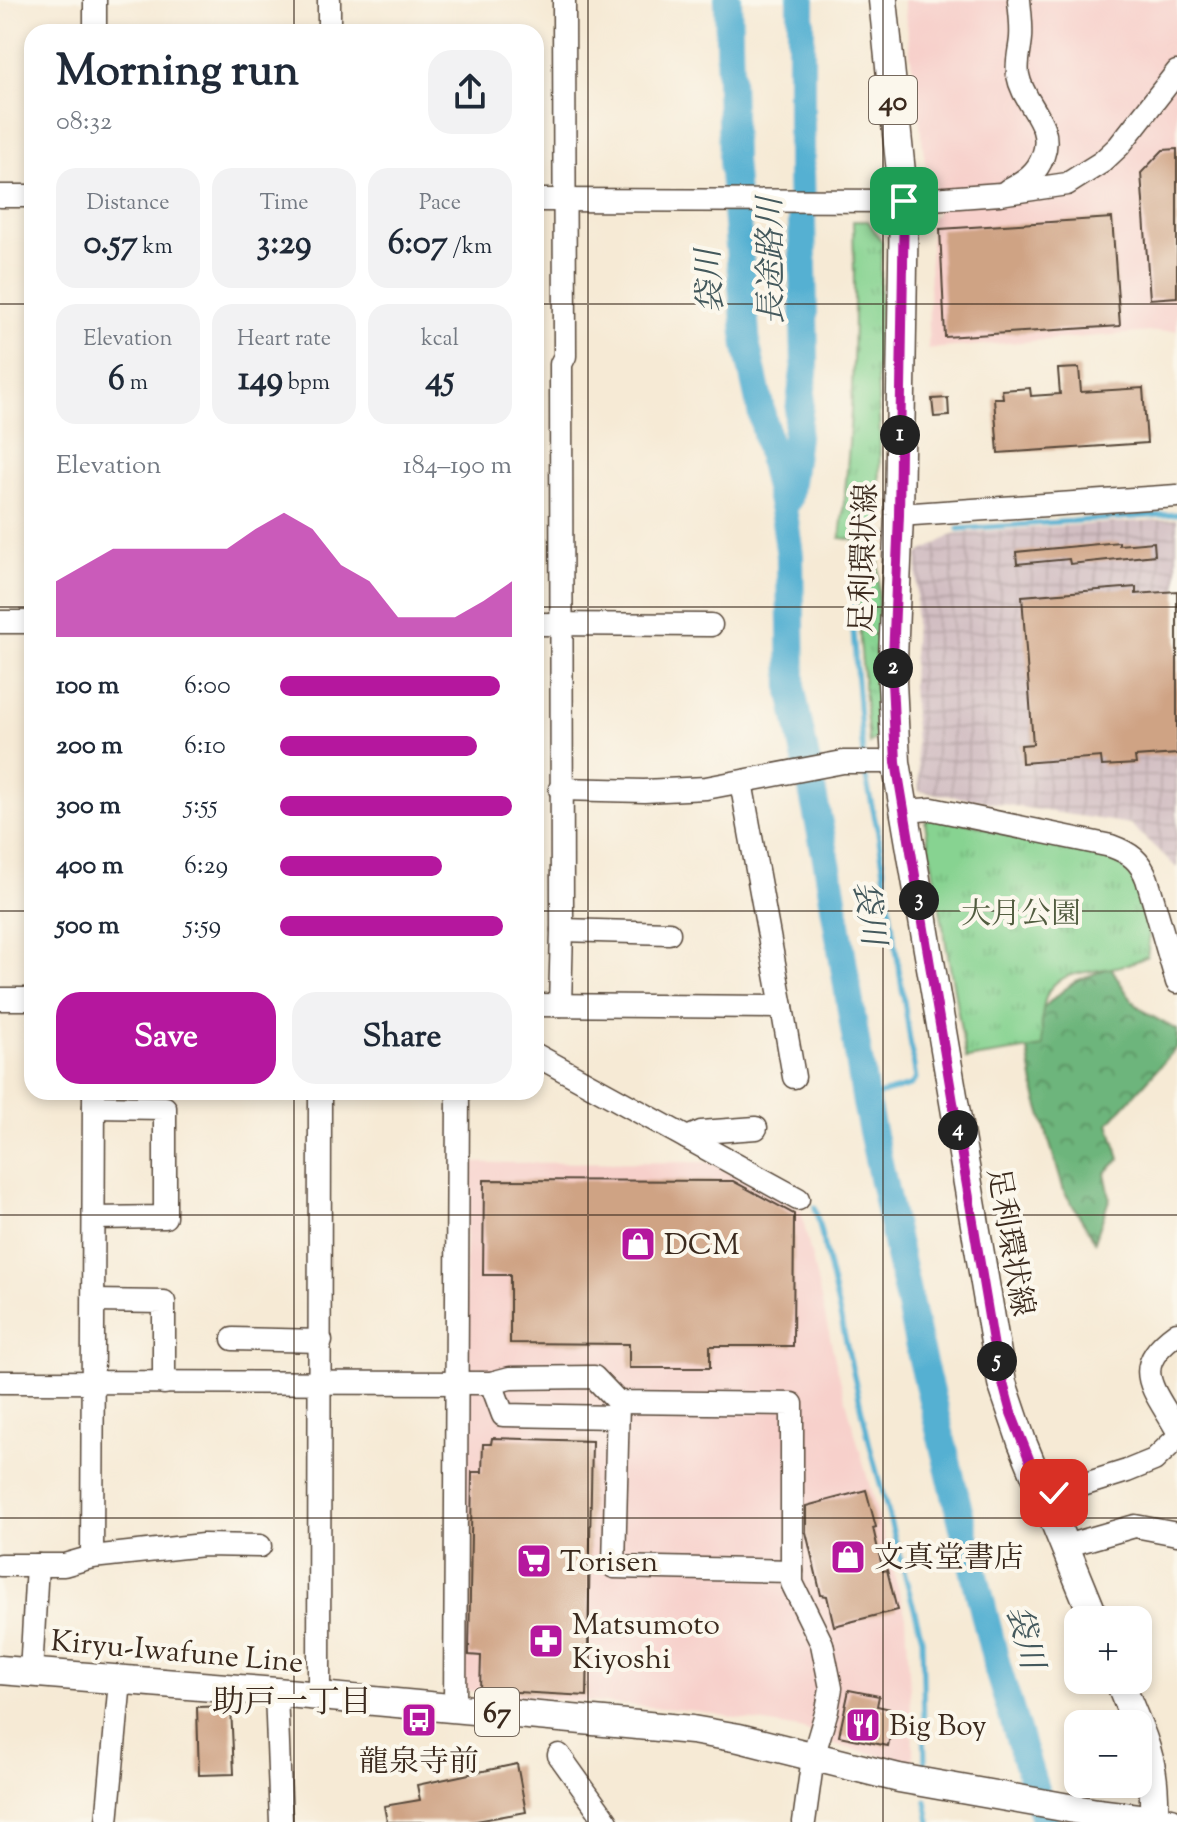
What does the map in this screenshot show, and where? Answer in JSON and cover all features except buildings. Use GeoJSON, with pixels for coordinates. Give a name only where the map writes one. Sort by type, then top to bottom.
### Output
{"type":"FeatureCollection","features":[{"type":"Feature","properties":{"kind":"main road","name":"足利環状線"},"geometry":{"type":"LineString","coordinates":[[883,0],[904,201],[899,515],[892,682],[896,762],[995,1353],[1011,1413],[1089,1606]]}},
{"type":"Feature","properties":{"kind":"main road","name":"Kiryu-Iwafune Line"},"geometry":{"type":"LineString","coordinates":[[0,1670],[692,1730],[739,1738],[899,1778],[1107,1817],[1162,1820]]}},
{"type":"Feature","properties":{"kind":"main road"},"geometry":{"type":"LineString","coordinates":[[1152,1768],[1162,1820]]}},
{"type":"Feature","properties":{"kind":"street"},"geometry":{"type":"LineString","coordinates":[[95,0],[95,24]]}},
{"type":"Feature","properties":{"kind":"street"},"geometry":{"type":"LineString","coordinates":[[329,0],[329,24]]}},
{"type":"Feature","properties":{"kind":"street"},"geometry":{"type":"LineString","coordinates":[[560,1005],[561,364],[565,356],[566,200],[564,0]]}},
{"type":"Feature","properties":{"kind":"street"},"geometry":{"type":"LineString","coordinates":[[1000,194],[1026,180],[1036,170],[1046,145],[1045,128],[1018,78],[1021,40],[1019,0]]}},
{"type":"Feature","properties":{"kind":"street"},"geometry":{"type":"LineString","coordinates":[[544,200],[904,201],[1000,194],[1067,184],[1102,162],[1119,146],[1177,72]]}},
{"type":"Feature","properties":{"kind":"street"},"geometry":{"type":"LineString","coordinates":[[0,196],[24,196]]}},
{"type":"Feature","properties":{"kind":"street"},"geometry":{"type":"LineString","coordinates":[[899,515],[1177,496]]}},
{"type":"Feature","properties":{"kind":"street"},"geometry":{"type":"LineString","coordinates":[[0,622],[24,622]]}},
{"type":"Feature","properties":{"kind":"street"},"geometry":{"type":"LineString","coordinates":[[544,624],[711,625]]}},
{"type":"Feature","properties":{"kind":"street"},"geometry":{"type":"LineString","coordinates":[[560,789],[674,790],[843,762],[896,762]]}},
{"type":"Feature","properties":{"kind":"street"},"geometry":{"type":"LineString","coordinates":[[749,780],[794,1077]]}},
{"type":"Feature","properties":{"kind":"street"},"geometry":{"type":"LineString","coordinates":[[904,811],[932,809],[1129,852],[1142,865],[1177,982]]}},
{"type":"Feature","properties":{"kind":"street"},"geometry":{"type":"LineString","coordinates":[[562,930],[669,933]]}},
{"type":"Feature","properties":{"kind":"street"},"geometry":{"type":"LineString","coordinates":[[0,999],[24,999]]}},
{"type":"Feature","properties":{"kind":"street"},"geometry":{"type":"LineString","coordinates":[[544,1005],[782,1007]]}},
{"type":"Feature","properties":{"kind":"street"},"geometry":{"type":"LineString","coordinates":[[544,1059],[798,1199]]}},
{"type":"Feature","properties":{"kind":"street"},"geometry":{"type":"LineString","coordinates":[[92,1557],[94,1100],[165,1108],[165,1217],[94,1218]]}},
{"type":"Feature","properties":{"kind":"street"},"geometry":{"type":"LineString","coordinates":[[319,1697],[320,1100]]}},
{"type":"Feature","properties":{"kind":"street"},"geometry":{"type":"LineString","coordinates":[[455,1708],[458,1100]]}},
{"type":"Feature","properties":{"kind":"street"},"geometry":{"type":"LineString","coordinates":[[687,1138],[701,1132],[756,1128]]}},
{"type":"Feature","properties":{"kind":"street"},"geometry":{"type":"LineString","coordinates":[[94,1301],[164,1302],[164,1383]]}},
{"type":"Feature","properties":{"kind":"street"},"geometry":{"type":"LineString","coordinates":[[1177,1333],[1159,1346],[1150,1359],[1147,1375],[1177,1430]]}},
{"type":"Feature","properties":{"kind":"street"},"geometry":{"type":"LineString","coordinates":[[233,1339],[321,1341]]}},
{"type":"Feature","properties":{"kind":"street"},"geometry":{"type":"LineString","coordinates":[[0,1382],[491,1383],[510,1378],[594,1377],[618,1409],[614,1567],[792,1571]]}},
{"type":"Feature","properties":{"kind":"street"},"geometry":{"type":"LineString","coordinates":[[491,1383],[503,1415],[792,1404],[792,1583],[822,1644],[830,1679],[827,1710],[813,1757],[804,1822]]}},
{"type":"Feature","properties":{"kind":"street"},"geometry":{"type":"LineString","coordinates":[[1044,1497],[1154,1460],[1177,1438]]}},
{"type":"Feature","properties":{"kind":"street"},"geometry":{"type":"LineString","coordinates":[[1065,1546],[1135,1526],[1177,1534]]}},
{"type":"Feature","properties":{"kind":"street"},"geometry":{"type":"LineString","coordinates":[[0,1565],[64,1565],[92,1557],[203,1545],[260,1546]]}},
{"type":"Feature","properties":{"kind":"street"},"geometry":{"type":"LineString","coordinates":[[31,1673],[37,1565]]}},
{"type":"Feature","properties":{"kind":"street"},"geometry":{"type":"LineString","coordinates":[[107,1822],[120,1681]]}},
{"type":"Feature","properties":{"kind":"street"},"geometry":{"type":"LineString","coordinates":[[276,1692],[281,1822]]}},
{"type":"Feature","properties":{"kind":"street"},"geometry":{"type":"LineString","coordinates":[[559,1755],[607,1822]]}},
{"type":"Feature","properties":{"kind":"shaded area"},"geometry":{"type":"Polygon","coordinates":[[[903,0],[1177,0],[1177,330],[928,349],[931,218],[936,214],[937,199],[935,183],[926,169],[903,0]]]}},
{"type":"Feature","properties":{"kind":"shaded area"},"geometry":{"type":"Polygon","coordinates":[[[1177,519],[1177,868],[1130,824],[919,791],[912,684],[918,554],[956,533],[1177,519]]]}},
{"type":"Feature","properties":{"kind":"shaded area"},"geometry":{"type":"Polygon","coordinates":[[[711,1162],[801,1211],[837,1368],[906,1617],[914,1764],[833,1744],[805,1730],[698,1711],[463,1691],[466,1163],[711,1162]]]}},
{"type":"Feature","properties":{"kind":"green space"},"geometry":{"type":"Polygon","coordinates":[[[853,221],[868,221],[882,242],[877,372],[880,436],[877,737],[869,744],[860,640],[857,551],[855,540],[840,538],[852,380],[853,221]]]}},
{"type":"Feature","properties":{"kind":"green space","name":"大月公園"},"geometry":{"type":"Polygon","coordinates":[[[930,816],[1057,843],[1116,862],[1133,880],[1144,904],[1148,931],[1147,956],[1126,964],[1070,975],[1057,982],[1047,995],[1042,1016],[1043,1047],[966,1059],[925,822],[930,816]]]}},
{"type":"Feature","properties":{"kind":"green space"},"geometry":{"type":"Polygon","coordinates":[[[1111,967],[1138,1006],[1177,1030],[1177,1047],[1109,1123],[1120,1159],[1105,1173],[1110,1197],[1095,1241],[1064,1191],[1036,1097],[1027,1044],[1039,1012],[1056,996],[1076,981],[1111,967]]]}},
{"type":"Feature","properties":{"kind":"waterway","name":"袋川"},"geometry":{"type":"LineString","coordinates":[[728,0],[732,160],[747,347],[790,556],[792,691],[828,868],[866,1103],[918,1343],[998,1670],[1045,1822]]}},
{"type":"Feature","properties":{"kind":"waterway","name":"長途路川"},"geometry":{"type":"LineString","coordinates":[[788,499],[805,364],[801,0]]}},
{"type":"Feature","properties":{"kind":"waterway"},"geometry":{"type":"LineString","coordinates":[[958,529],[1177,514]]}},
{"type":"Feature","properties":{"kind":"waterway"},"geometry":{"type":"LineString","coordinates":[[854,546],[853,631],[863,756]]}},
{"type":"Feature","properties":{"kind":"waterway"},"geometry":{"type":"LineString","coordinates":[[864,769],[878,833],[916,1079],[910,1086],[881,1094],[866,1103]]}},
{"type":"Feature","properties":{"kind":"waterway"},"geometry":{"type":"LineString","coordinates":[[815,1207],[872,1454],[922,1638],[925,1765]]}},
{"type":"Feature","properties":{"kind":"waterway"},"geometry":{"type":"LineString","coordinates":[[926,1801],[930,1822]]}},
{"type":"Feature","properties":{"kind":"place","name":"DCM"},"geometry":{"type":"Point","coordinates":[638,1244]}},
{"type":"Feature","properties":{"kind":"place","name":"文真堂書店"},"geometry":{"type":"Point","coordinates":[848,1557]}},
{"type":"Feature","properties":{"kind":"place","name":"Torisen"},"geometry":{"type":"Point","coordinates":[534,1561]}},
{"type":"Feature","properties":{"kind":"place","name":"Matsumoto Kiyoshi"},"geometry":{"type":"Point","coordinates":[546,1641]}},
{"type":"Feature","properties":{"kind":"place","name":"龍泉寺前"},"geometry":{"type":"Point","coordinates":[419,1720]}},
{"type":"Feature","properties":{"kind":"place","name":"Big Boy"},"geometry":{"type":"Point","coordinates":[863,1725]}},
{"type":"Feature","properties":{"kind":"district","name":"助戸一丁目"},"geometry":{"type":"Point","coordinates":[292,1701]}},
{"type":"Feature","properties":{"kind":"route"},"geometry":{"type":"LineString","coordinates":[[904,201],[899,515],[892,682],[896,762],[995,1353],[1011,1413],[1044,1497],[1054,1493]]}}]}
